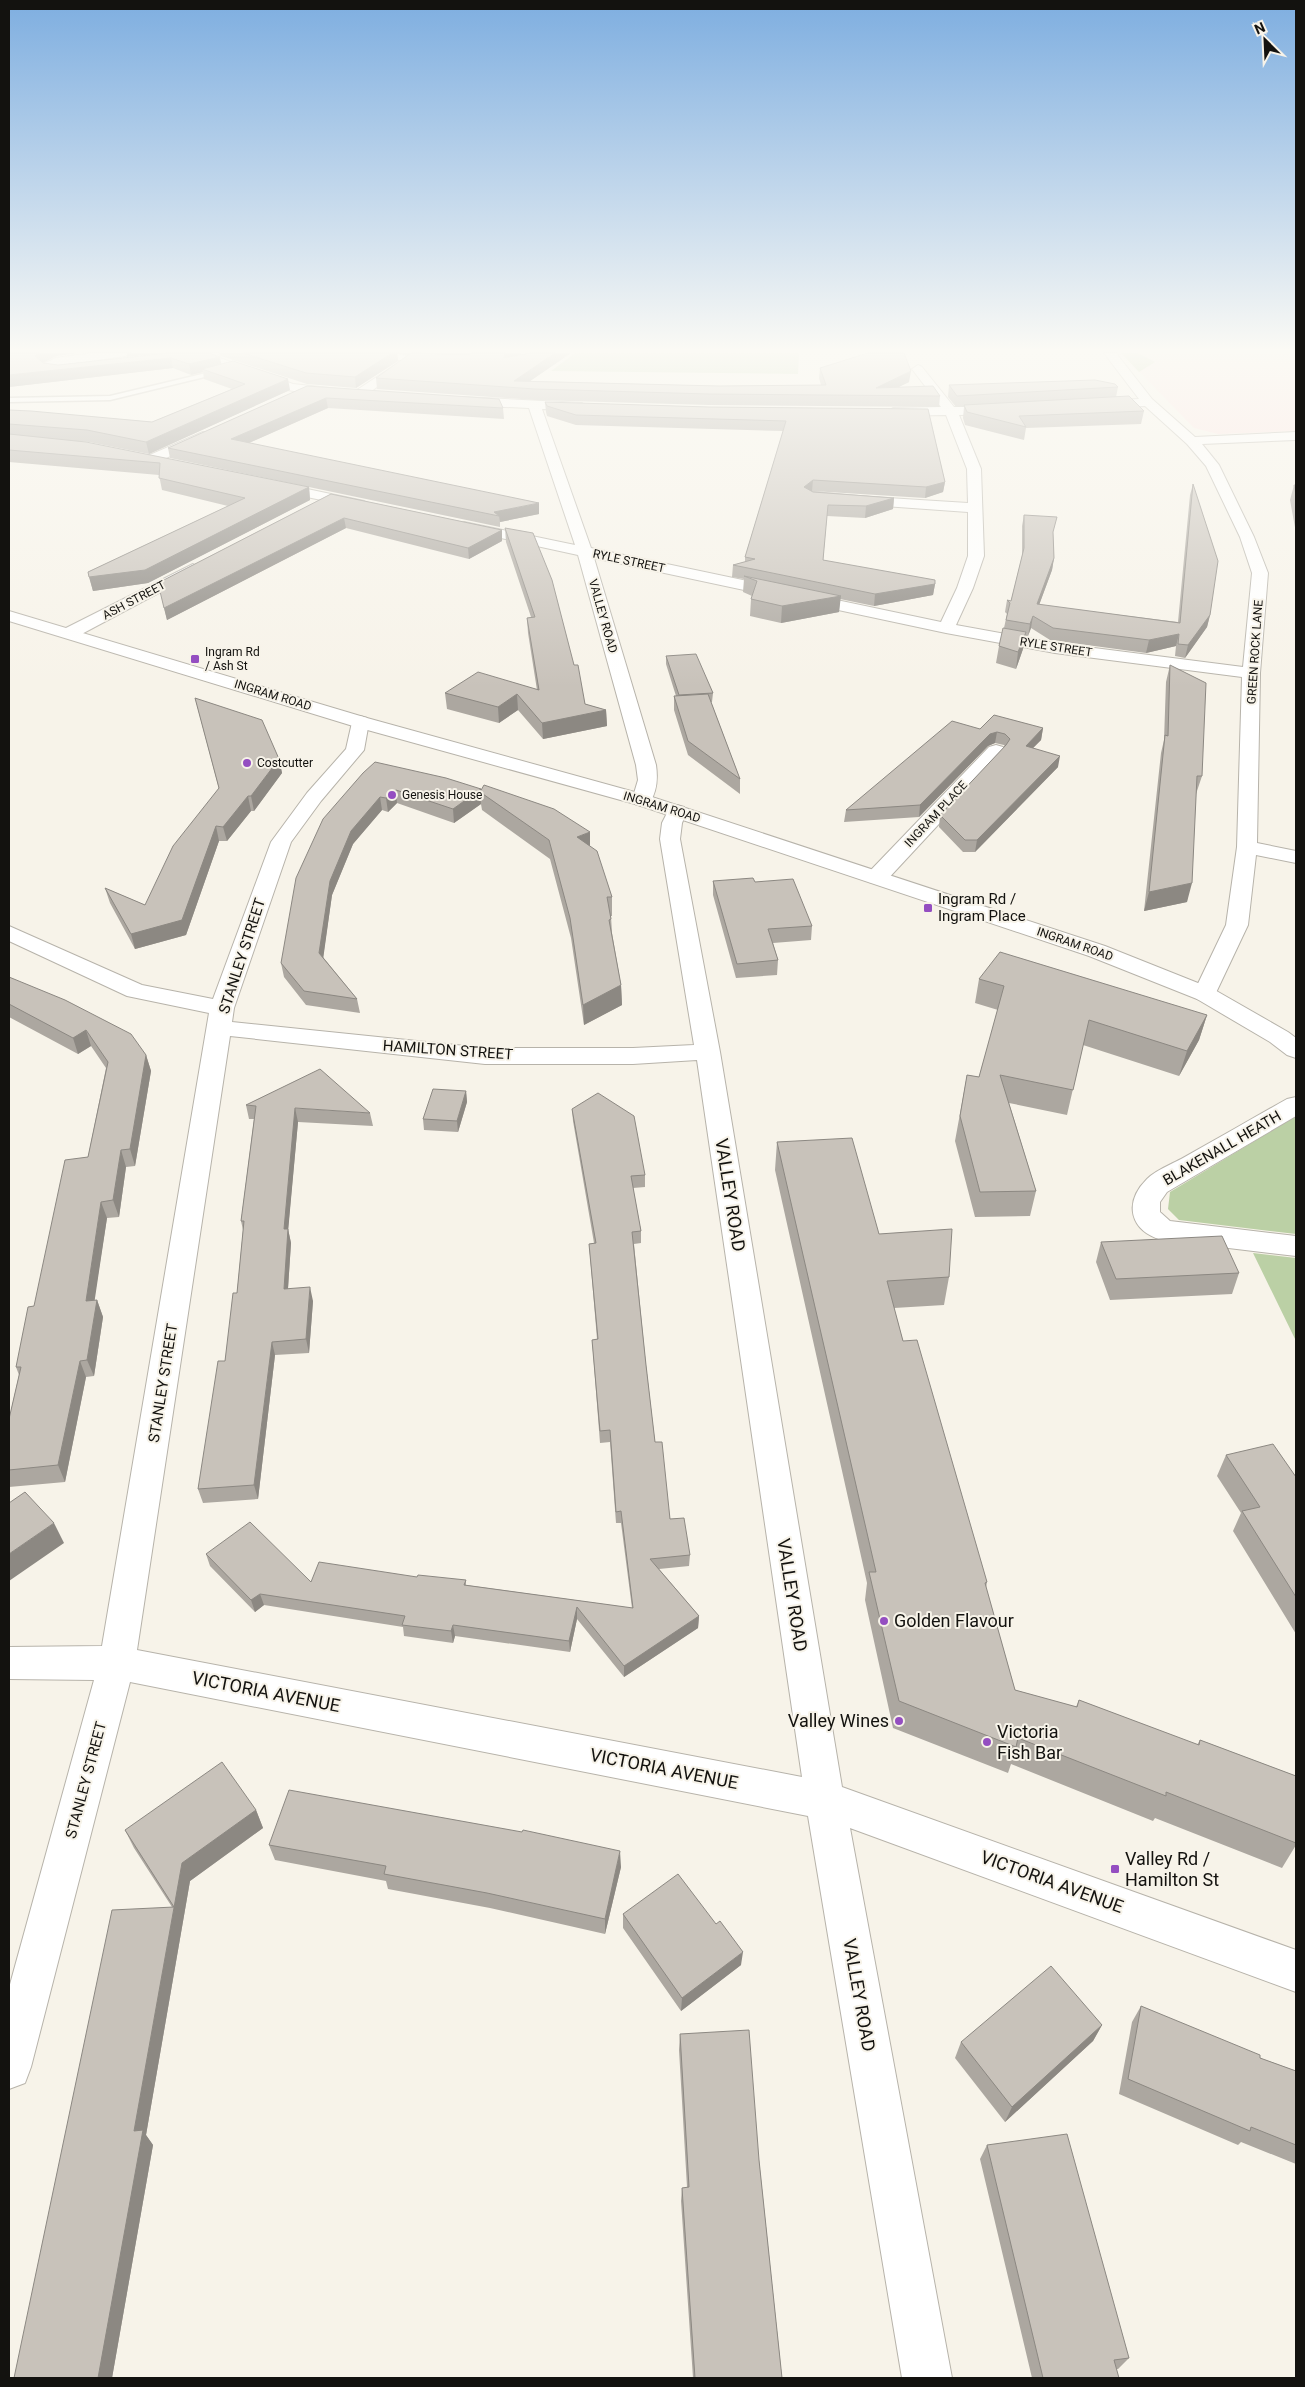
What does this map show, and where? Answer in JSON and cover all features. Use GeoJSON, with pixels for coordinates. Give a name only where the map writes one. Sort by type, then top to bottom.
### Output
{"type":"FeatureCollection","features":[{"type":"Feature","properties":{"kind":"street"},"geometry":{"type":"LineString","coordinates":[[171,464],[178,466]]}},
{"type":"Feature","properties":{"kind":"street","name":"VALLEY ROAD"},"geometry":{"type":"LineString","coordinates":[[555,464],[585,552],[646,765],[648,780],[642,800]]}},
{"type":"Feature","properties":{"kind":"street"},"geometry":{"type":"LineString","coordinates":[[946,628],[966,588],[976,556],[976,508],[973,464]]}},
{"type":"Feature","properties":{"kind":"street","name":"GREEN ROCK LANE"},"geometry":{"type":"LineString","coordinates":[[1206,994],[1237,925],[1247,847],[1251,673],[1260,573],[1247,537],[1211,464]]}},
{"type":"Feature","properties":{"kind":"street"},"geometry":{"type":"LineString","coordinates":[[264,484],[377,508]]}},
{"type":"Feature","properties":{"kind":"street"},"geometry":{"type":"LineString","coordinates":[[305,510],[330,498]]}},
{"type":"Feature","properties":{"kind":"street"},"geometry":{"type":"LineString","coordinates":[[841,499],[976,508]]}},
{"type":"Feature","properties":{"kind":"street","name":"RYLE STREET"},"geometry":{"type":"LineString","coordinates":[[453,524],[946,628],[1055,648],[1251,673]]}},
{"type":"Feature","properties":{"kind":"street","name":"ASH STREET"},"geometry":{"type":"LineString","coordinates":[[70,633],[210,560]]}},
{"type":"Feature","properties":{"kind":"street","name":"INGRAM ROAD"},"geometry":{"type":"LineString","coordinates":[[9,616],[360,722],[642,800],[1097,951],[1206,994],[1279,1037],[1296,1050]]}},
{"type":"Feature","properties":{"kind":"street","name":"STANLEY STREET"},"geometry":{"type":"LineString","coordinates":[[9,2067],[117,1663],[221,1018],[281,842],[314,797],[355,750],[360,722]]}},
{"type":"Feature","properties":{"kind":"street","name":"INGRAM PLACE"},"geometry":{"type":"LineString","coordinates":[[877,877],[996,751]]}},
{"type":"Feature","properties":{"kind":"street","name":"VALLEY ROAD"},"geometry":{"type":"LineString","coordinates":[[677,811],[672,823],[670,839],[708,1052],[824,1800],[927,2378]]}},
{"type":"Feature","properties":{"kind":"street"},"geometry":{"type":"LineString","coordinates":[[1247,847],[1296,857]]}},
{"type":"Feature","properties":{"kind":"street","name":"HAMILTON STREET"},"geometry":{"type":"LineString","coordinates":[[9,933],[135,991],[221,1018],[485,1056],[634,1056],[708,1052]]}},
{"type":"Feature","properties":{"kind":"street","name":"BLAKENALL HEATH"},"geometry":{"type":"LineString","coordinates":[[1296,1105],[1157,1185],[1146,1201],[1146,1215],[1162,1230],[1296,1246]]}},
{"type":"Feature","properties":{"kind":"street","name":"VICTORIA AVENUE"},"geometry":{"type":"LineString","coordinates":[[9,1662],[117,1663],[824,1800],[1296,1971]]}},
{"type":"Feature","properties":{"kind":"green space"},"geometry":{"type":"Polygon","coordinates":[[[1296,1116],[1296,1234],[1179,1220],[1168,1209],[1170,1192],[1296,1116]]]}},
{"type":"Feature","properties":{"kind":"green space"},"geometry":{"type":"Polygon","coordinates":[[[1253,1253],[1296,1258],[1296,1341],[1253,1253]]]}},
{"type":"Feature","properties":{"kind":"building"},"geometry":{"type":"Polygon","coordinates":[[[160,464],[197,464],[309,487],[145,570],[89,577],[88,572],[245,498],[159,478],[160,464]]]}},
{"type":"Feature","properties":{"kind":"building"},"geometry":{"type":"Polygon","coordinates":[[[248,464],[353,464],[539,503],[494,512],[499,516],[248,464]]]}},
{"type":"Feature","properties":{"kind":"building"},"geometry":{"type":"Polygon","coordinates":[[[773,464],[941,464],[945,482],[926,487],[813,480],[804,487],[813,492],[894,498],[866,506],[828,505],[823,560],[935,580],[935,584],[875,594],[733,565],[755,559],[745,557],[773,464]]]}},
{"type":"Feature","properties":{"kind":"building"},"geometry":{"type":"Polygon","coordinates":[[[1193,484],[1218,561],[1210,615],[1188,645],[1178,644],[1179,634],[1149,640],[1053,628],[1033,616],[1030,624],[1006,620],[1010,603],[1007,600],[1011,601],[1024,548],[1024,515],[1057,517],[1053,532],[1054,558],[1037,604],[1180,623],[1193,484]]]}},
{"type":"Feature","properties":{"kind":"building"},"geometry":{"type":"Polygon","coordinates":[[[331,494],[502,530],[468,548],[344,518],[164,608],[158,583],[331,494]]]}},
{"type":"Feature","properties":{"kind":"building"},"geometry":{"type":"Polygon","coordinates":[[[505,528],[533,533],[552,580],[574,665],[578,665],[585,704],[606,710],[542,723],[517,694],[498,707],[445,693],[478,672],[539,690],[527,618],[535,617],[505,528]]]}},
{"type":"Feature","properties":{"kind":"building"},"geometry":{"type":"Polygon","coordinates":[[[744,576],[841,596],[782,606],[751,599],[757,581],[744,576]]]}},
{"type":"Feature","properties":{"kind":"building"},"geometry":{"type":"Polygon","coordinates":[[[1003,628],[1026,632],[1018,652],[999,646],[1003,628]]]}},
{"type":"Feature","properties":{"kind":"building"},"geometry":{"type":"Polygon","coordinates":[[[696,654],[713,693],[679,695],[666,656],[696,654]]]}},
{"type":"Feature","properties":{"kind":"building"},"geometry":{"type":"Polygon","coordinates":[[[1170,665],[1206,683],[1202,776],[1197,776],[1192,883],[1149,892],[1165,735],[1168,736],[1170,665]]]}},
{"type":"Feature","properties":{"kind":"building"},"geometry":{"type":"Polygon","coordinates":[[[708,694],[740,779],[688,741],[674,696],[708,694]]]}},
{"type":"Feature","properties":{"kind":"building"},"geometry":{"type":"Polygon","coordinates":[[[195,698],[262,720],[279,759],[251,796],[248,796],[223,827],[216,826],[182,920],[131,934],[105,888],[145,905],[173,846],[219,788],[195,698]]]}},
{"type":"Feature","properties":{"kind":"building"},"geometry":{"type":"Polygon","coordinates":[[[994,715],[1043,728],[1026,746],[1060,756],[977,840],[965,840],[940,815],[1006,745],[1010,739],[1005,734],[997,732],[990,734],[920,805],[846,810],[952,721],[980,729],[994,715]]]}},
{"type":"Feature","properties":{"kind":"building"},"geometry":{"type":"Polygon","coordinates":[[[375,762],[446,778],[481,789],[453,809],[396,790],[386,798],[380,797],[351,831],[330,881],[319,953],[357,999],[304,991],[281,963],[296,878],[323,819],[375,762]]]}},
{"type":"Feature","properties":{"kind":"building"},"geometry":{"type":"Polygon","coordinates":[[[484,785],[554,809],[590,832],[577,837],[597,851],[612,897],[607,897],[611,919],[609,920],[621,985],[583,1005],[570,918],[549,840],[480,792],[484,785]]]}},
{"type":"Feature","properties":{"kind":"building"},"geometry":{"type":"Polygon","coordinates":[[[753,878],[755,882],[793,879],[812,926],[768,929],[778,960],[737,964],[713,881],[753,878]]]}},
{"type":"Feature","properties":{"kind":"building"},"geometry":{"type":"Polygon","coordinates":[[[1000,952],[1207,1015],[1187,1051],[1089,1020],[1073,1090],[1000,1075],[1036,1191],[980,1192],[960,1116],[967,1075],[979,1077],[1004,986],[979,979],[1000,952]]]}},
{"type":"Feature","properties":{"kind":"building"},"geometry":{"type":"Polygon","coordinates":[[[9,977],[65,1000],[131,1034],[146,1055],[130,1149],[121,1150],[113,1200],[101,1202],[86,1301],[97,1300],[87,1360],[80,1361],[58,1465],[9,1470],[9,1419],[21,1367],[16,1367],[28,1307],[34,1306],[65,1160],[88,1157],[108,1062],[86,1030],[73,1038],[9,1004],[9,977]]]}},
{"type":"Feature","properties":{"kind":"building"},"geometry":{"type":"Polygon","coordinates":[[[320,1069],[370,1113],[295,1108],[284,1229],[288,1229],[284,1289],[310,1287],[306,1339],[272,1342],[254,1485],[198,1489],[218,1361],[225,1361],[233,1293],[237,1293],[244,1221],[241,1221],[256,1106],[246,1105],[320,1069]]]}},
{"type":"Feature","properties":{"kind":"building"},"geometry":{"type":"Polygon","coordinates":[[[433,1089],[466,1091],[457,1121],[423,1119],[433,1089]]]}},
{"type":"Feature","properties":{"kind":"building"},"geometry":{"type":"Polygon","coordinates":[[[598,1093],[634,1116],[645,1175],[631,1176],[641,1231],[632,1232],[655,1442],[662,1442],[670,1519],[684,1518],[690,1555],[650,1559],[699,1616],[624,1666],[577,1607],[569,1641],[453,1625],[451,1631],[402,1625],[405,1616],[260,1594],[251,1600],[206,1554],[250,1522],[311,1582],[319,1562],[417,1577],[418,1575],[466,1580],[464,1585],[633,1608],[621,1511],[616,1512],[610,1430],[600,1431],[592,1340],[598,1339],[589,1244],[596,1243],[572,1109],[598,1093]]]}},
{"type":"Feature","properties":{"kind":"building"},"geometry":{"type":"Polygon","coordinates":[[[852,1138],[879,1234],[952,1229],[949,1277],[887,1281],[903,1341],[917,1340],[987,1582],[985,1583],[1015,1690],[1077,1707],[1079,1700],[1199,1745],[1200,1740],[1296,1776],[1296,1843],[1166,1792],[1166,1796],[1018,1738],[1016,1747],[899,1701],[869,1572],[876,1572],[777,1142],[852,1138]]]}},
{"type":"Feature","properties":{"kind":"building"},"geometry":{"type":"Polygon","coordinates":[[[1222,1236],[1239,1273],[1116,1279],[1101,1242],[1222,1236]]]}},
{"type":"Feature","properties":{"kind":"building"},"geometry":{"type":"Polygon","coordinates":[[[1273,1444],[1296,1477],[1296,1597],[1242,1511],[1260,1507],[1226,1455],[1273,1444]]]}},
{"type":"Feature","properties":{"kind":"building"},"geometry":{"type":"Polygon","coordinates":[[[25,1492],[54,1523],[9,1554],[9,1503],[25,1492]]]}},
{"type":"Feature","properties":{"kind":"building"},"geometry":{"type":"Polygon","coordinates":[[[222,1762],[256,1810],[182,1863],[134,2131],[143,2130],[98,2378],[14,2378],[112,1910],[174,1907],[125,1830],[222,1762]]]}},
{"type":"Feature","properties":{"kind":"building"},"geometry":{"type":"Polygon","coordinates":[[[289,1790],[522,1832],[523,1830],[620,1851],[605,1919],[487,1893],[384,1874],[386,1866],[269,1845],[289,1790]]]}},
{"type":"Feature","properties":{"kind":"building"},"geometry":{"type":"Polygon","coordinates":[[[678,1874],[716,1924],[720,1921],[743,1952],[682,1998],[623,1914],[678,1874]]]}},
{"type":"Feature","properties":{"kind":"building"},"geometry":{"type":"Polygon","coordinates":[[[1051,1966],[1102,2025],[1012,2107],[961,2042],[1051,1966]]]}},
{"type":"Feature","properties":{"kind":"building"},"geometry":{"type":"Polygon","coordinates":[[[1141,2006],[1260,2055],[1260,2058],[1296,2071],[1296,2145],[1251,2127],[1250,2131],[1128,2079],[1141,2006]]]}},
{"type":"Feature","properties":{"kind":"building"},"geometry":{"type":"Polygon","coordinates":[[[749,2030],[759,2160],[782,2378],[695,2378],[682,2188],[689,2187],[680,2034],[749,2030]]]}},
{"type":"Feature","properties":{"kind":"building"},"geometry":{"type":"Polygon","coordinates":[[[1067,2134],[1129,2358],[1114,2360],[1119,2378],[1043,2378],[987,2145],[1067,2134]]]}},
{"type":"Feature","properties":{"kind":"place","name":"Ingram Rd / Ash St"},"geometry":{"type":"Point","coordinates":[195,659]}},
{"type":"Feature","properties":{"kind":"place","name":"Costcutter"},"geometry":{"type":"Point","coordinates":[247,763]}},
{"type":"Feature","properties":{"kind":"place","name":"Genesis House"},"geometry":{"type":"Point","coordinates":[392,795]}},
{"type":"Feature","properties":{"kind":"place","name":"Ingram Rd / Ingram Place"},"geometry":{"type":"Point","coordinates":[928,908]}},
{"type":"Feature","properties":{"kind":"place","name":"Golden Flavour"},"geometry":{"type":"Point","coordinates":[884,1621]}},
{"type":"Feature","properties":{"kind":"place","name":"Valley Wines"},"geometry":{"type":"Point","coordinates":[899,1721]}},
{"type":"Feature","properties":{"kind":"place","name":"Victoria Fish Bar"},"geometry":{"type":"Point","coordinates":[987,1742]}},
{"type":"Feature","properties":{"kind":"place","name":"Valley Rd / Hamilton St"},"geometry":{"type":"Point","coordinates":[1115,1869]}}]}
